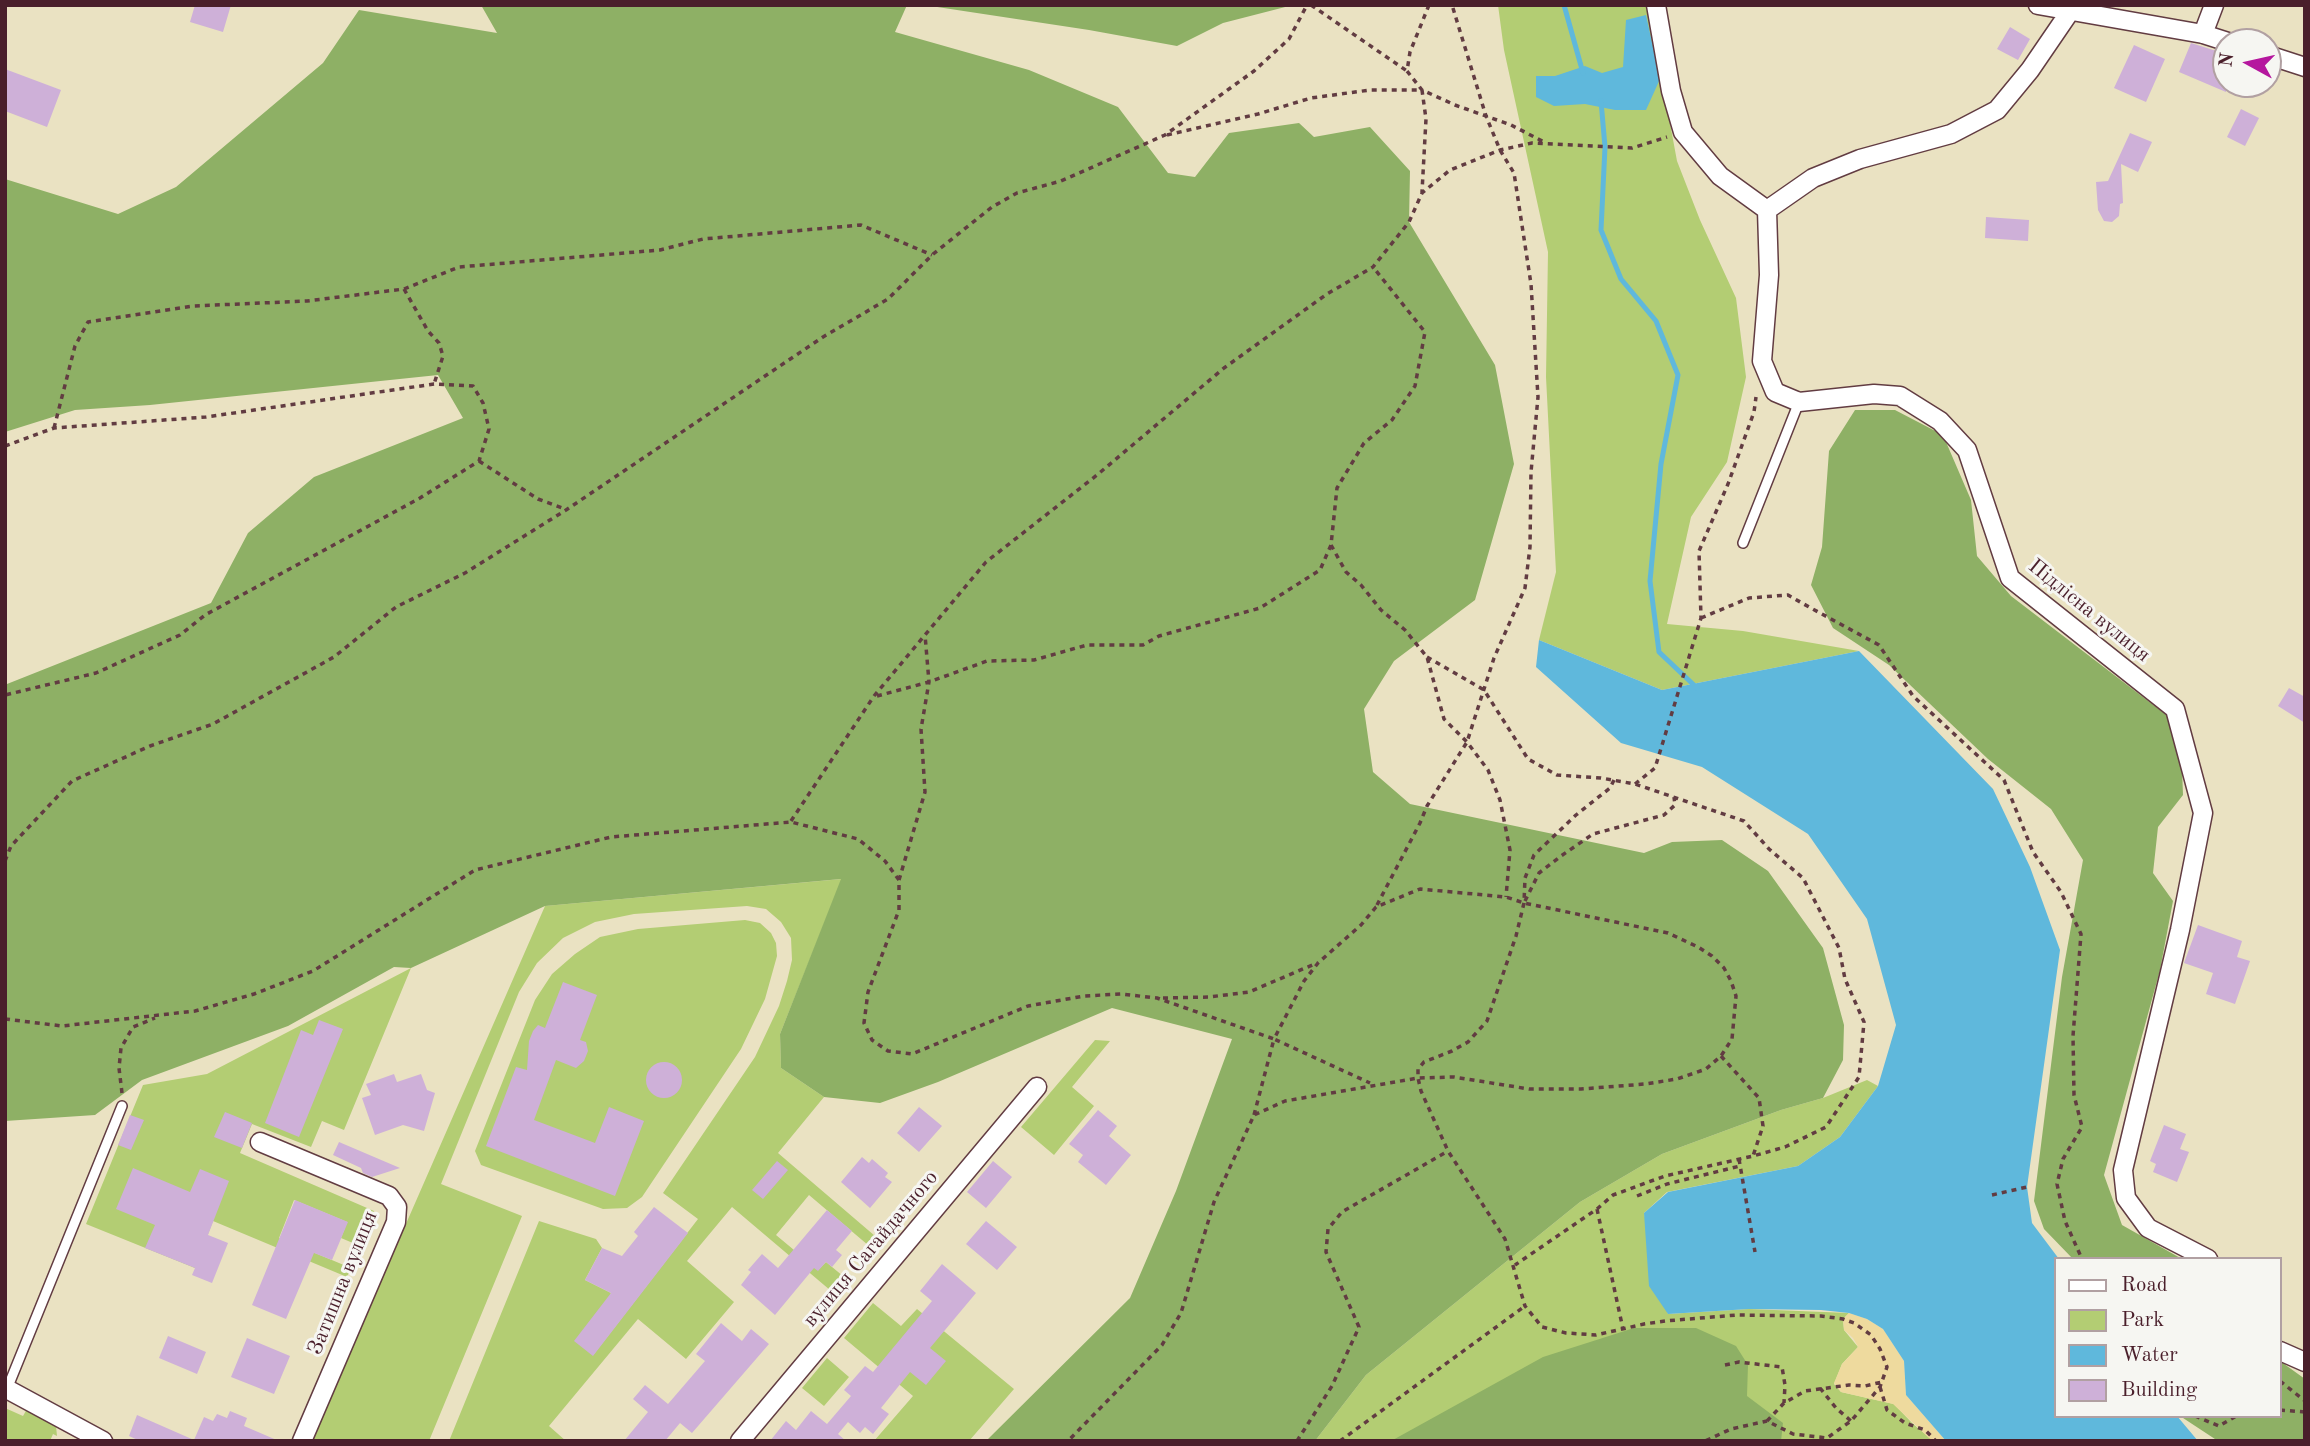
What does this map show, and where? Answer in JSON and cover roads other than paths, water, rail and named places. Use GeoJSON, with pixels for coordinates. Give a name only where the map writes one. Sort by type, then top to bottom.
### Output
{"type":"FeatureCollection","features":[{"type":"Feature","properties":{"kind":"street"},"geometry":{"type":"LineString","coordinates":[[1656,5],[1671,91],[1683,132],[1720,176],[1767,210]]}},
{"type":"Feature","properties":{"kind":"street"},"geometry":{"type":"LineString","coordinates":[[2038,5],[2212,37]]}},
{"type":"Feature","properties":{"kind":"street"},"geometry":{"type":"LineString","coordinates":[[2203,34],[2214,5]]}},
{"type":"Feature","properties":{"kind":"street"},"geometry":{"type":"LineString","coordinates":[[1767,210],[1812,178],[1860,159],[1951,134],[1997,110],[2030,70],[2071,10]]}},
{"type":"Feature","properties":{"kind":"street"},"geometry":{"type":"LineString","coordinates":[[2282,60],[2305,67]]}},
{"type":"Feature","properties":{"kind":"street"},"geometry":{"type":"LineString","coordinates":[[1767,210],[1769,275],[1762,361],[1775,392],[1799,402]]}},
{"type":"Feature","properties":{"kind":"street","name":"Підлісна вулиця"},"geometry":{"type":"LineString","coordinates":[[1799,402],[1874,394],[1900,396],[1940,421],[1967,450],[2010,578],[2175,709],[2203,813],[2180,930],[2123,1170],[2126,1198],[2148,1228],[2203,1257]]}},
{"type":"Feature","properties":{"kind":"street","name":"вулиця Сагайдачного"},"geometry":{"type":"LineString","coordinates":[[740,1441],[1037,1087]]}},
{"type":"Feature","properties":{"kind":"street","name":"Затишна вулиця"},"geometry":{"type":"LineString","coordinates":[[260,1142],[389,1196],[397,1207],[396,1222],[302,1441]]}},
{"type":"Feature","properties":{"kind":"street"},"geometry":{"type":"LineString","coordinates":[[2282,1352],[2305,1362]]}},
{"type":"Feature","properties":{"kind":"street"},"geometry":{"type":"LineString","coordinates":[[6,1389],[103,1441]]}},
{"type":"Feature","properties":{"kind":"lane"},"geometry":{"type":"LineString","coordinates":[[1743,543],[1799,402]]}},
{"type":"Feature","properties":{"kind":"lane"},"geometry":{"type":"LineString","coordinates":[[6,1389],[122,1106]]}},
{"type":"Feature","properties":{"kind":"water"},"geometry":{"type":"Polygon","coordinates":[[[1646,15],[1660,79],[1646,110],[1615,110],[1585,104],[1554,106],[1536,97],[1536,76],[1555,76],[1585,66],[1602,73],[1623,67],[1626,20],[1646,15]]]}},
{"type":"Feature","properties":{"kind":"water"},"geometry":{"type":"Polygon","coordinates":[[[1539,640],[1662,690],[1859,651],[1993,789],[2030,867],[2060,950],[2027,1187],[2032,1223],[2058,1257],[2054,1257],[2054,1418],[2179,1418],[2198,1441],[1946,1441],[1906,1395],[1904,1361],[1883,1329],[1867,1319],[1849,1313],[1821,1310],[1749,1309],[1668,1314],[1649,1286],[1644,1213],[1668,1192],[1798,1166],[1840,1137],[1878,1086],[1896,1025],[1867,919],[1808,834],[1702,767],[1621,743],[1536,667],[1539,640]]]}},
{"type":"Feature","properties":{"kind":"waterway"},"geometry":{"type":"LineString","coordinates":[[1564,5],[1583,73]]}},
{"type":"Feature","properties":{"kind":"waterway"},"geometry":{"type":"LineString","coordinates":[[1601,101],[1605,147],[1601,230],[1621,279],[1656,321],[1678,375],[1661,464],[1650,581],[1659,652],[1697,688]]}}]}
